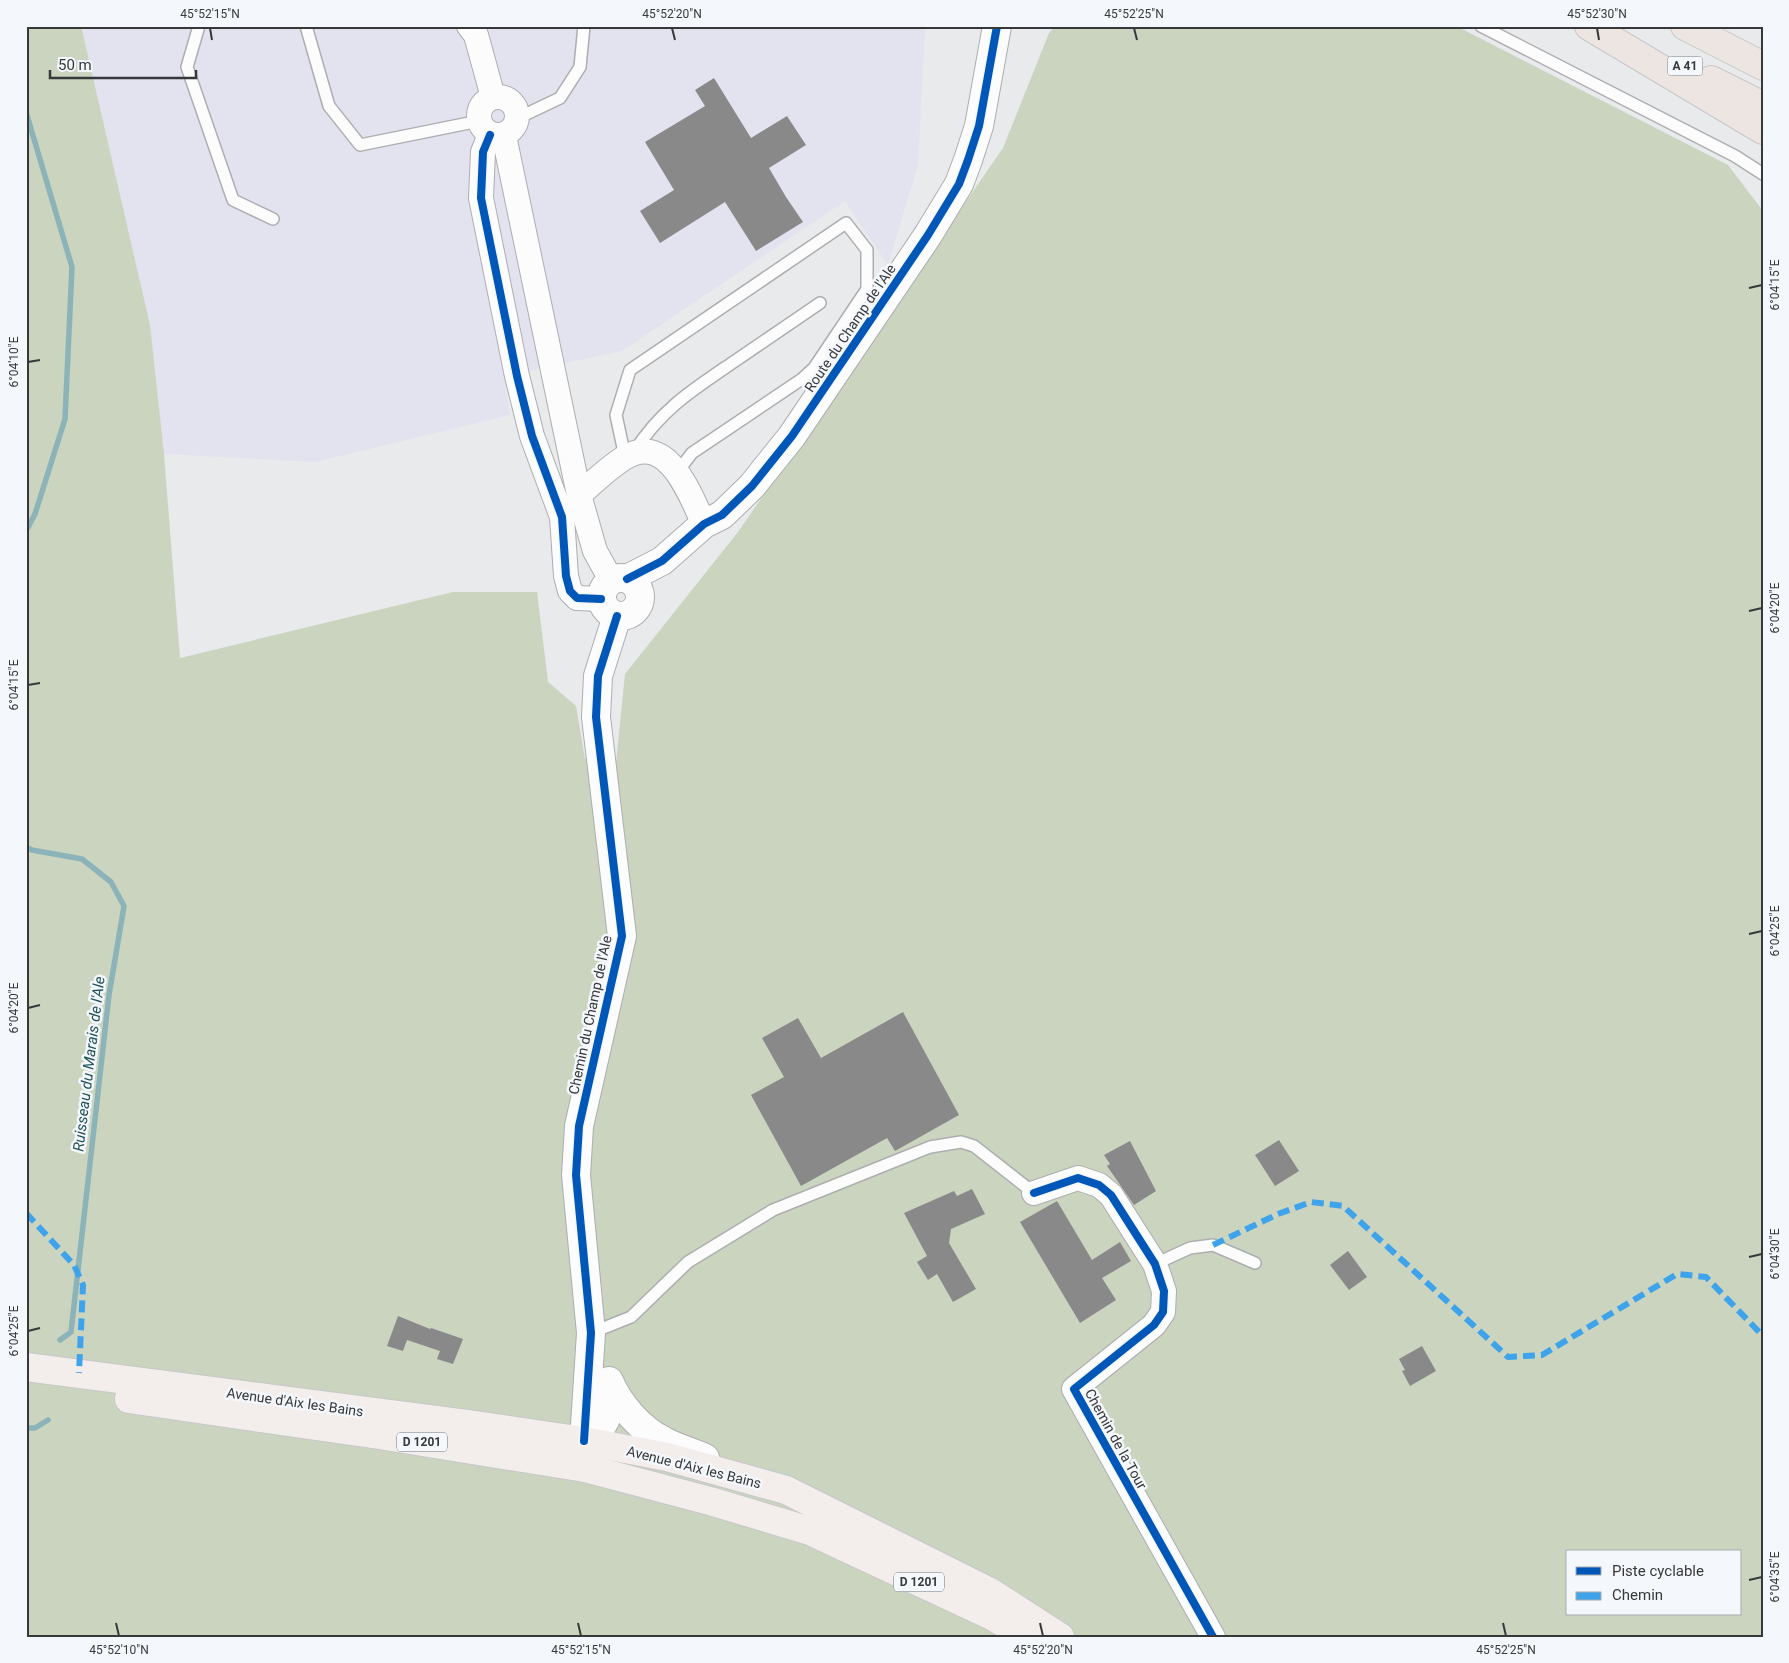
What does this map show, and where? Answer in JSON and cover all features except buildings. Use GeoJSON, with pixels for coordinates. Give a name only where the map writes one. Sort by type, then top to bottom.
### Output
{"type":"FeatureCollection","features":[{"type":"Feature","properties":{"kind":"highway"},"geometry":{"type":"LineString","coordinates":[[1589,26],[1763,130]]}},
{"type":"Feature","properties":{"kind":"highway","name":"A 41"},"geometry":{"type":"LineString","coordinates":[[1607,26],[1763,106]]}},
{"type":"Feature","properties":{"kind":"highway","name":"A 41"},"geometry":{"type":"LineString","coordinates":[[1686,26],[1763,66]]}},
{"type":"Feature","properties":{"kind":"main road","name":"Avenue d'Aix les Bains"},"geometry":{"type":"LineString","coordinates":[[26,1367],[584,1441],[667,1457],[786,1490],[990,1592],[1060,1637]]}},
{"type":"Feature","properties":{"kind":"main road","name":"Avenue d'Aix les Bains"},"geometry":{"type":"LineString","coordinates":[[26,1384],[379,1435],[585,1468],[710,1501],[810,1531],[992,1616],[1026,1637]]}},
{"type":"Feature","properties":{"kind":"main road"},"geometry":{"type":"LineString","coordinates":[[584,1441],[610,1465],[750,1504],[810,1531]]}},
{"type":"Feature","properties":{"kind":"street"},"geometry":{"type":"LineString","coordinates":[[469,26],[476,35],[493,97]]}},
{"type":"Feature","properties":{"kind":"street","name":"Route du Champ de l'Ale"},"geometry":{"type":"LineString","coordinates":[[619,595],[670,568],[718,526],[713,520],[752,486],[792,436],[928,235],[959,184],[979,126],[997,26]]}},
{"type":"Feature","properties":{"kind":"street"},"geometry":{"type":"LineString","coordinates":[[498,127],[482,152],[481,198],[517,376],[532,436],[562,518],[566,576],[570,592],[577,598],[619,595],[595,551],[579,495],[498,127],[480,107],[493,97],[505,97],[515,105],[498,127]]}},
{"type":"Feature","properties":{"kind":"street"},"geometry":{"type":"LineString","coordinates":[[579,495],[629,456],[642,452],[657,454],[670,462],[713,520]]}},
{"type":"Feature","properties":{"kind":"street","name":"Chemin du Champ de l'Ale"},"geometry":{"type":"LineString","coordinates":[[591,1333],[576,1175],[579,1126],[622,936],[596,717],[598,676],[619,595]]}},
{"type":"Feature","properties":{"kind":"street","name":"Chemin de la Tour"},"geometry":{"type":"LineString","coordinates":[[1034,1193],[1078,1178],[1100,1185],[1110,1195],[1155,1264],[1164,1291],[1163,1312],[1154,1325],[1074,1389],[1213,1637]]}},
{"type":"Feature","properties":{"kind":"street"},"geometry":{"type":"LineString","coordinates":[[591,1333],[610,1384],[626,1409],[644,1428],[663,1441],[786,1490]]}},
{"type":"Feature","properties":{"kind":"street"},"geometry":{"type":"LineString","coordinates":[[584,1441],[591,1333]]}},
{"type":"Feature","properties":{"kind":"street"},"geometry":{"type":"LineString","coordinates":[[379,1435],[431,1435],[559,1454],[584,1441],[600,1428],[609,1414],[610,1384]]}},
{"type":"Feature","properties":{"kind":"lane"},"geometry":{"type":"LineString","coordinates":[[199,26],[187,67],[233,200],[273,219]]}},
{"type":"Feature","properties":{"kind":"lane"},"geometry":{"type":"LineString","coordinates":[[306,26],[329,106],[360,144],[498,127],[560,98],[580,67],[584,26]]}},
{"type":"Feature","properties":{"kind":"lane"},"geometry":{"type":"LineString","coordinates":[[1481,26],[1735,156],[1763,174]]}},
{"type":"Feature","properties":{"kind":"lane"},"geometry":{"type":"LineString","coordinates":[[629,456],[616,416],[630,370],[846,223],[867,250],[867,289],[814,368],[802,379],[692,454],[682,466],[679,475]]}},
{"type":"Feature","properties":{"kind":"lane"},"geometry":{"type":"LineString","coordinates":[[629,456],[646,433],[683,397],[820,303]]}},
{"type":"Feature","properties":{"kind":"lane"},"geometry":{"type":"LineString","coordinates":[[591,1333],[631,1317],[688,1262],[773,1210],[930,1148],[960,1142],[974,1146],[1034,1193]]}},
{"type":"Feature","properties":{"kind":"lane"},"geometry":{"type":"LineString","coordinates":[[1155,1264],[1190,1248],[1213,1245],[1256,1263]]}},
{"type":"Feature","properties":{"kind":"shaded area"},"geometry":{"type":"Polygon","coordinates":[[[81,26],[925,26],[918,164],[888,265],[845,201],[622,351],[504,376],[510,415],[315,462],[164,454],[150,325],[81,26]]]}},
{"type":"Feature","properties":{"kind":"green space"},"geometry":{"type":"Polygon","coordinates":[[[26,26],[81,26],[82,30],[150,325],[164,454],[180,658],[453,592],[537,592],[548,682],[576,706],[585,759],[616,763],[625,674],[738,532],[1003,148],[1049,33],[1055,26],[1456,26],[1728,165],[1763,211],[1763,1637],[26,1637],[26,26]]]}},
{"type":"Feature","properties":{"kind":"waterway","name":"Ruisseau du Marais de l'Ale"},"geometry":{"type":"LineString","coordinates":[[26,112],[72,267],[65,419],[35,514],[26,531]]}},
{"type":"Feature","properties":{"kind":"waterway","name":"Ruisseau du Marais de l'Ale"},"geometry":{"type":"LineString","coordinates":[[26,847],[32,850],[82,859],[111,882],[124,906],[109,995],[71,1332],[60,1340]]}},
{"type":"Feature","properties":{"kind":"waterway","name":"Ruisseau du Marais de l'Ale"},"geometry":{"type":"LineString","coordinates":[[26,1428],[35,1428],[48,1420]]}},
{"type":"Feature","properties":{"kind":"marked path"},"geometry":{"type":"LineString","coordinates":[[1213,1245],[1278,1214],[1311,1202],[1343,1206],[1508,1357],[1542,1355],[1677,1274],[1706,1277],[1763,1336]]}},
{"type":"Feature","properties":{"kind":"marked path"},"geometry":{"type":"LineString","coordinates":[[26,1213],[74,1265],[83,1285],[79,1373]]}},
{"type":"Feature","properties":{"kind":"cycle path"},"geometry":{"type":"LineString","coordinates":[[627,579],[662,561],[704,524],[722,515],[752,486],[792,436],[928,235],[959,184],[968,160],[979,126],[997,26]]}},
{"type":"Feature","properties":{"kind":"cycle path"},"geometry":{"type":"LineString","coordinates":[[490,135],[483,152],[481,198],[517,376],[532,436],[562,517],[566,576],[570,591],[577,598],[601,599]]}},
{"type":"Feature","properties":{"kind":"cycle path"},"geometry":{"type":"LineString","coordinates":[[584,1441],[591,1333],[576,1175],[579,1126],[622,936],[596,717],[598,676],[617,616]]}},
{"type":"Feature","properties":{"kind":"cycle path"},"geometry":{"type":"LineString","coordinates":[[1034,1193],[1078,1178],[1099,1185],[1111,1195],[1155,1264],[1164,1291],[1163,1312],[1154,1325],[1074,1389],[1213,1637]]}}]}
